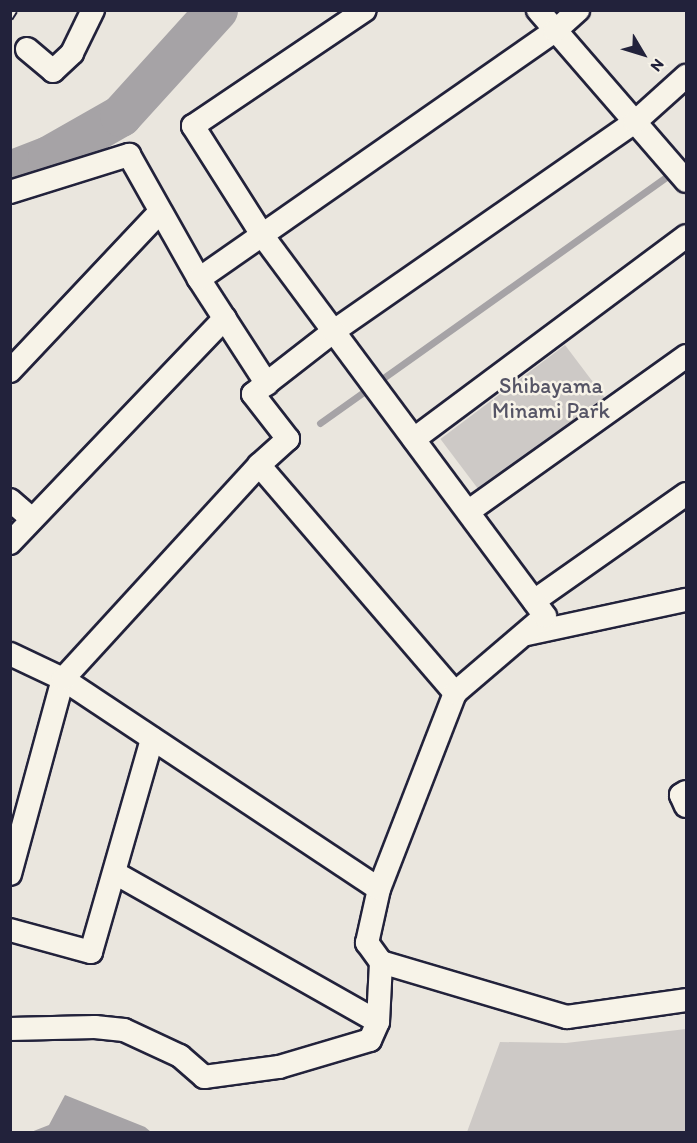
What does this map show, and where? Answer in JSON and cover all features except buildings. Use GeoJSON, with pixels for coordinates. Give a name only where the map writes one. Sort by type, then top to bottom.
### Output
{"type":"FeatureCollection","features":[{"type":"Feature","properties":{"kind":"street"},"geometry":{"type":"LineString","coordinates":[[27,49],[53,71],[72,53],[93,10]]}},
{"type":"Feature","properties":{"kind":"street"},"geometry":{"type":"LineString","coordinates":[[364,10],[193,126],[261,233],[545,616],[455,693],[379,889],[367,944],[381,962],[567,1017],[687,1000]]}},
{"type":"Feature","properties":{"kind":"street"},"geometry":{"type":"LineString","coordinates":[[538,10],[687,181]]}},
{"type":"Feature","properties":{"kind":"street"},"geometry":{"type":"LineString","coordinates":[[199,279],[261,233],[555,31],[578,10]]}},
{"type":"Feature","properties":{"kind":"street"},"geometry":{"type":"LineString","coordinates":[[10,874],[63,679],[259,465],[288,439],[253,394],[334,331],[635,123],[687,76]]}},
{"type":"Feature","properties":{"kind":"street"},"geometry":{"type":"LineString","coordinates":[[10,192],[129,155],[199,279],[267,384]]}},
{"type":"Feature","properties":{"kind":"street"},"geometry":{"type":"LineString","coordinates":[[10,370],[160,212]]}},
{"type":"Feature","properties":{"kind":"street"},"geometry":{"type":"LineString","coordinates":[[414,439],[687,236]]}},
{"type":"Feature","properties":{"kind":"street"},"geometry":{"type":"LineString","coordinates":[[10,543],[225,318]]}},
{"type":"Feature","properties":{"kind":"street"},"geometry":{"type":"LineString","coordinates":[[468,511],[687,356]]}},
{"type":"Feature","properties":{"kind":"street"},"geometry":{"type":"LineString","coordinates":[[259,465],[455,693]]}},
{"type":"Feature","properties":{"kind":"street"},"geometry":{"type":"LineString","coordinates":[[534,601],[687,494]]}},
{"type":"Feature","properties":{"kind":"street"},"geometry":{"type":"LineString","coordinates":[[10,500],[32,519]]}},
{"type":"Feature","properties":{"kind":"street"},"geometry":{"type":"LineString","coordinates":[[523,635],[687,600]]}},
{"type":"Feature","properties":{"kind":"street"},"geometry":{"type":"LineString","coordinates":[[10,654],[63,679],[379,889]]}},
{"type":"Feature","properties":{"kind":"street"},"geometry":{"type":"LineString","coordinates":[[10,930],[91,952],[152,739]]}},
{"type":"Feature","properties":{"kind":"street"},"geometry":{"type":"LineString","coordinates":[[687,792],[681,795],[687,806]]}},
{"type":"Feature","properties":{"kind":"street"},"geometry":{"type":"LineString","coordinates":[[115,873],[378,1022]]}},
{"type":"Feature","properties":{"kind":"street"},"geometry":{"type":"LineString","coordinates":[[10,1029],[124,1030],[180,1056],[204,1077],[279,1066],[370,1040],[378,1022],[381,962]]}},
{"type":"Feature","properties":{"kind":"green space","name":"Shibayama Minami Park"},"geometry":{"type":"Polygon","coordinates":[[[565,345],[607,400],[482,494],[440,439],[565,345]]]}},
{"type":"Feature","properties":{"kind":"green space"},"geometry":{"type":"Polygon","coordinates":[[[686,1029],[686,1132],[467,1132],[500,1042],[566,1043],[686,1029]]]}},
{"type":"Feature","properties":{"kind":"shaded area"},"geometry":{"type":"Polygon","coordinates":[[[65,1095],[145,1127],[151,1132],[31,1132],[49,1125],[65,1095]]]}},
{"type":"Feature","properties":{"kind":"waterway"},"geometry":{"type":"LineString","coordinates":[[10,172],[49,157],[121,116],[217,10]]}},
{"type":"Feature","properties":{"kind":"waterway"},"geometry":{"type":"LineString","coordinates":[[320,423],[686,163]]}},
{"type":"Feature","properties":{"kind":"railway"},"geometry":{"type":"LineString","coordinates":[[10,18],[15,10]]}}]}
